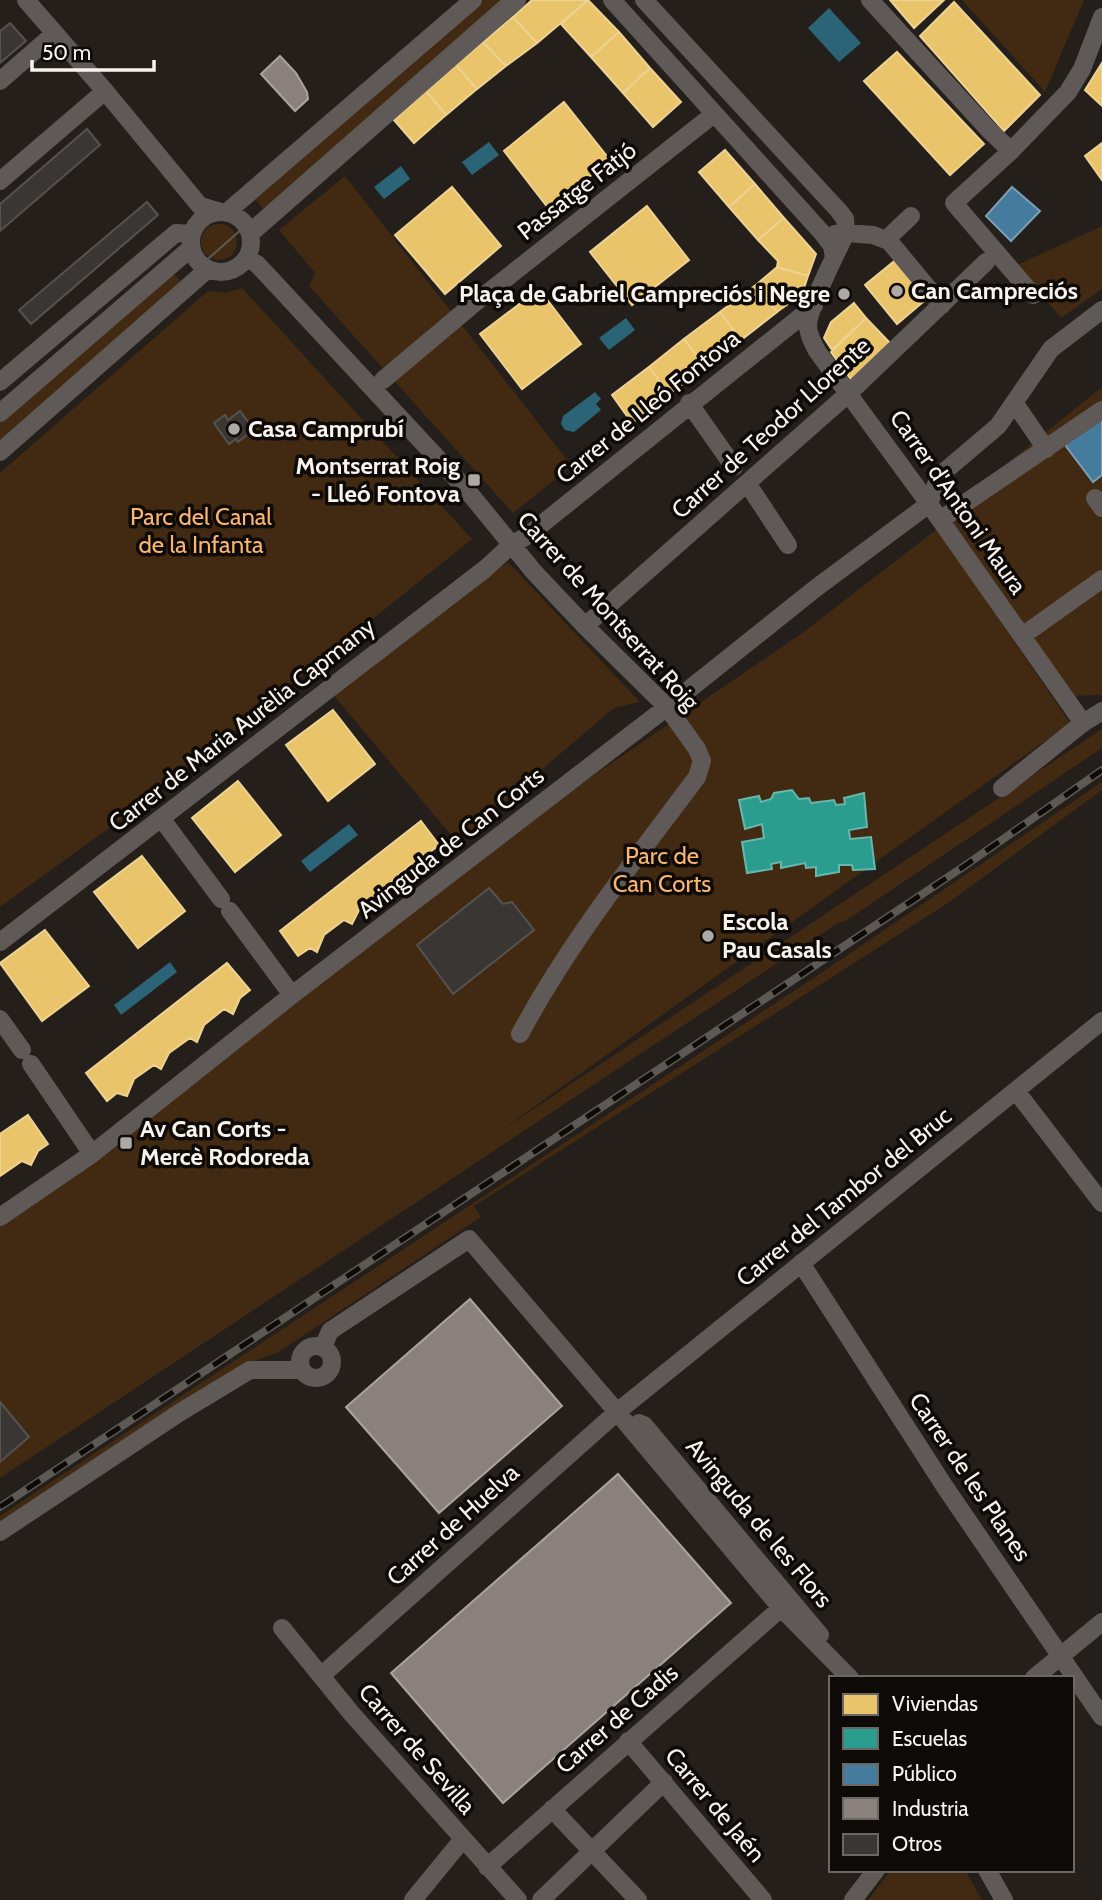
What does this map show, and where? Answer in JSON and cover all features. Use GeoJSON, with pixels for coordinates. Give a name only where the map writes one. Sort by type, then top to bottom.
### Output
{"type":"FeatureCollection","features":[{"type":"Feature","properties":{"kind":"street"},"geometry":{"type":"LineString","coordinates":[[0,382],[176,233],[191,241],[197,261],[208,269],[227,272],[247,258],[251,244],[250,234],[240,218],[200,206],[26,0]]}},
{"type":"Feature","properties":{"kind":"street"},"geometry":{"type":"LineString","coordinates":[[0,413],[191,241],[198,223],[208,215],[224,212],[473,0]]}},
{"type":"Feature","properties":{"kind":"street"},"geometry":{"type":"LineString","coordinates":[[250,234],[517,0]]}},
{"type":"Feature","properties":{"kind":"street"},"geometry":{"type":"LineString","coordinates":[[612,0],[824,235],[832,246],[834,257]]}},
{"type":"Feature","properties":{"kind":"street"},"geometry":{"type":"LineString","coordinates":[[644,0],[845,219],[846,233],[814,306]]}},
{"type":"Feature","properties":{"kind":"street"},"geometry":{"type":"LineString","coordinates":[[870,0],[1011,151]]}},
{"type":"Feature","properties":{"kind":"street"},"geometry":{"type":"LineString","coordinates":[[1032,295],[954,203],[1011,151],[1068,92],[1082,69],[1102,17]]}},
{"type":"Feature","properties":{"kind":"street"},"geometry":{"type":"LineString","coordinates":[[0,81],[55,33]]}},
{"type":"Feature","properties":{"kind":"street"},"geometry":{"type":"LineString","coordinates":[[0,181],[105,91]]}},
{"type":"Feature","properties":{"kind":"street","name":"Passatge Fatjó"},"geometry":{"type":"LineString","coordinates":[[383,380],[471,306],[714,114]]}},
{"type":"Feature","properties":{"kind":"street"},"geometry":{"type":"LineString","coordinates":[[892,233],[911,216]]}},
{"type":"Feature","properties":{"kind":"street"},"geometry":{"type":"LineString","coordinates":[[824,235],[873,235],[889,242],[942,305]]}},
{"type":"Feature","properties":{"kind":"street","name":"Carrer de Montserrat Roig"},"geometry":{"type":"LineString","coordinates":[[247,258],[257,264],[447,469],[511,545],[585,626],[667,707],[697,749],[702,761],[697,777],[590,922],[542,993],[520,1034]]}},
{"type":"Feature","properties":{"kind":"street","name":"Carrer de Teodor Llorente"},"geometry":{"type":"LineString","coordinates":[[585,626],[849,393],[986,262]]}},
{"type":"Feature","properties":{"kind":"street"},"geometry":{"type":"LineString","coordinates":[[0,452],[208,269]]}},
{"type":"Feature","properties":{"kind":"street","name":"Carrer d'Antoni Maura"},"geometry":{"type":"LineString","coordinates":[[814,306],[808,325],[810,338],[817,351],[929,504],[1083,723]]}},
{"type":"Feature","properties":{"kind":"street","name":"Carrer de Lleó Fontova"},"geometry":{"type":"LineString","coordinates":[[511,545],[536,529],[814,306]]}},
{"type":"Feature","properties":{"kind":"street"},"geometry":{"type":"LineString","coordinates":[[929,504],[939,475],[998,426],[1051,349],[1102,310]]}},
{"type":"Feature","properties":{"kind":"street"},"geometry":{"type":"LineString","coordinates":[[690,404],[734,467]]}},
{"type":"Feature","properties":{"kind":"street"},"geometry":{"type":"LineString","coordinates":[[1018,408],[1046,449]]}},
{"type":"Feature","properties":{"kind":"street"},"geometry":{"type":"LineString","coordinates":[[946,516],[1102,410]]}},
{"type":"Feature","properties":{"kind":"street"},"geometry":{"type":"LineString","coordinates":[[747,484],[788,545]]}},
{"type":"Feature","properties":{"kind":"street","name":"Avinguda de Can Corts"},"geometry":{"type":"LineString","coordinates":[[0,1217],[92,1154],[816,588],[929,504]]}},
{"type":"Feature","properties":{"kind":"street","name":"Carrer de Maria Aurèlia Capmany"},"geometry":{"type":"LineString","coordinates":[[0,942],[485,569],[511,545]]}},
{"type":"Feature","properties":{"kind":"street"},"geometry":{"type":"LineString","coordinates":[[1022,635],[1102,579]]}},
{"type":"Feature","properties":{"kind":"street"},"geometry":{"type":"LineString","coordinates":[[1002,788],[1102,711]]}},
{"type":"Feature","properties":{"kind":"street"},"geometry":{"type":"LineString","coordinates":[[161,818],[292,995]]}},
{"type":"Feature","properties":{"kind":"street"},"geometry":{"type":"LineString","coordinates":[[0,1019],[92,1154]]}},
{"type":"Feature","properties":{"kind":"street","name":"Carrer del Tambor del Bruc"},"geometry":{"type":"LineString","coordinates":[[617,1412],[1102,1021]]}},
{"type":"Feature","properties":{"kind":"street"},"geometry":{"type":"LineString","coordinates":[[1016,1091],[1102,1203]]}},
{"type":"Feature","properties":{"kind":"street","name":"Avinguda de les Flors"},"geometry":{"type":"LineString","coordinates":[[323,1346],[330,1331],[468,1240],[781,1608],[849,1676]]}},
{"type":"Feature","properties":{"kind":"street","name":"Carrer de les Planes"},"geometry":{"type":"LineString","coordinates":[[801,1263],[945,1487],[1063,1656],[1102,1717]]}},
{"type":"Feature","properties":{"kind":"street"},"geometry":{"type":"LineString","coordinates":[[0,1532],[178,1413],[250,1370],[301,1370],[313,1379],[324,1377],[331,1371],[333,1358],[323,1346],[309,1347],[301,1356],[301,1370]]}},
{"type":"Feature","properties":{"kind":"street","name":"Avinguda de les Flors"},"geometry":{"type":"LineString","coordinates":[[617,1412],[644,1425],[805,1614],[850,1676]]}},
{"type":"Feature","properties":{"kind":"street","name":"Carrer de Huelva"},"geometry":{"type":"LineString","coordinates":[[322,1675],[617,1412]]}},
{"type":"Feature","properties":{"kind":"street","name":"Carrer de Cadis"},"geometry":{"type":"LineString","coordinates":[[487,1867],[781,1608]]}},
{"type":"Feature","properties":{"kind":"street"},"geometry":{"type":"LineString","coordinates":[[1037,1676],[1102,1622]]}},
{"type":"Feature","properties":{"kind":"street","name":"Carrer de Sevilla"},"geometry":{"type":"LineString","coordinates":[[282,1628],[352,1714],[518,1900]]}},
{"type":"Feature","properties":{"kind":"street","name":"Carrer de Jaén"},"geometry":{"type":"LineString","coordinates":[[628,1741],[763,1900]]}},
{"type":"Feature","properties":{"kind":"street"},"geometry":{"type":"LineString","coordinates":[[541,1900],[664,1782]]}},
{"type":"Feature","properties":{"kind":"street"},"geometry":{"type":"LineString","coordinates":[[552,1809],[638,1900]]}},
{"type":"Feature","properties":{"kind":"street"},"geometry":{"type":"LineString","coordinates":[[413,1900],[463,1839]]}},
{"type":"Feature","properties":{"kind":"street"},"geometry":{"type":"LineString","coordinates":[[853,1900],[874,1872]]}},
{"type":"Feature","properties":{"kind":"street"},"geometry":{"type":"LineString","coordinates":[[988,1872],[1004,1900]]}},
{"type":"Feature","properties":{"kind":"green space"},"geometry":{"type":"Polygon","coordinates":[[[482,0],[511,0],[267,214],[255,199],[482,0]]]}},
{"type":"Feature","properties":{"kind":"green space"},"geometry":{"type":"Polygon","coordinates":[[[962,0],[1084,0],[1045,92],[962,0]]]}},
{"type":"Feature","properties":{"kind":"green space"},"geometry":{"type":"Polygon","coordinates":[[[345,176],[572,466],[513,513],[309,286],[315,273],[279,230],[345,176]]]}},
{"type":"Feature","properties":{"kind":"green space"},"geometry":{"type":"Polygon","coordinates":[[[219,224],[232,229],[237,242],[232,255],[219,260],[206,255],[201,242],[206,229],[219,224]]]}},
{"type":"Feature","properties":{"kind":"green space"},"geometry":{"type":"Polygon","coordinates":[[[1102,226],[1102,289],[1061,318],[1017,265],[1102,226]]]}},
{"type":"Feature","properties":{"kind":"green space"},"geometry":{"type":"Polygon","coordinates":[[[171,270],[184,285],[0,447],[0,420],[171,270]]]}},
{"type":"Feature","properties":{"kind":"green space","name":"Parc del Canal de la Infanta"},"geometry":{"type":"Polygon","coordinates":[[[242,288],[472,539],[149,799],[0,907],[0,473],[208,291],[226,293],[242,288]]]}},
{"type":"Feature","properties":{"kind":"green space"},"geometry":{"type":"Polygon","coordinates":[[[1102,387],[1102,695],[1069,696],[943,515],[1102,387]]]}},
{"type":"Feature","properties":{"kind":"green space","name":"Parc de Can Corts"},"geometry":{"type":"Polygon","coordinates":[[[937,529],[1070,723],[496,1134],[1102,729],[1102,748],[847,920],[835,925],[0,1478],[0,1209],[591,777],[801,634],[937,529]]]}},
{"type":"Feature","properties":{"kind":"green space"},"geometry":{"type":"Polygon","coordinates":[[[508,562],[640,702],[614,708],[457,842],[335,697],[336,684],[508,562]]]}},
{"type":"Feature","properties":{"kind":"green space"},"geometry":{"type":"Polygon","coordinates":[[[1102,782],[1102,790],[948,903],[474,1206],[481,1217],[279,1352],[246,1364],[0,1526],[0,1516],[818,975],[1102,782]]]}},
{"type":"Feature","properties":{"kind":"green space"},"geometry":{"type":"Polygon","coordinates":[[[889,1872],[966,1872],[982,1900],[868,1900],[889,1872]]]}},
{"type":"Feature","properties":{"kind":"water"},"geometry":{"type":"Polygon","coordinates":[[[829,8],[861,43],[839,62],[808,28],[829,8]]]}},
{"type":"Feature","properties":{"kind":"water"},"geometry":{"type":"Polygon","coordinates":[[[489,142],[499,155],[472,175],[462,162],[489,142]]]}},
{"type":"Feature","properties":{"kind":"water"},"geometry":{"type":"Polygon","coordinates":[[[401,166],[410,179],[384,199],[374,187],[401,166]]]}},
{"type":"Feature","properties":{"kind":"water"},"geometry":{"type":"Polygon","coordinates":[[[626,318],[635,330],[609,350],[599,338],[626,318]]]}},
{"type":"Feature","properties":{"kind":"water"},"geometry":{"type":"Polygon","coordinates":[[[595,392],[601,399],[596,404],[601,410],[574,432],[565,430],[561,424],[563,416],[595,392]]]}},
{"type":"Feature","properties":{"kind":"water"},"geometry":{"type":"Polygon","coordinates":[[[349,824],[358,835],[310,872],[301,861],[349,824]]]}},
{"type":"Feature","properties":{"kind":"water"},"geometry":{"type":"Polygon","coordinates":[[[170,962],[177,972],[121,1015],[114,1005],[170,962]]]}},
{"type":"Feature","properties":{"kind":"building: Viviendas"},"geometry":{"type":"Polygon","coordinates":[[[532,0],[588,0],[537,43],[513,17],[532,0]]]}},
{"type":"Feature","properties":{"kind":"building: Viviendas"},"geometry":{"type":"Polygon","coordinates":[[[588,0],[619,32],[591,57],[561,24],[588,0]]]}},
{"type":"Feature","properties":{"kind":"building: Viviendas"},"geometry":{"type":"Polygon","coordinates":[[[890,0],[944,0],[914,28],[890,0]]]}},
{"type":"Feature","properties":{"kind":"building: Viviendas"},"geometry":{"type":"Polygon","coordinates":[[[954,2],[1040,95],[1004,131],[920,36],[954,2]]]}},
{"type":"Feature","properties":{"kind":"building: Viviendas"},"geometry":{"type":"Polygon","coordinates":[[[513,17],[537,43],[506,66],[483,42],[513,17]]]}},
{"type":"Feature","properties":{"kind":"building: Viviendas"},"geometry":{"type":"Polygon","coordinates":[[[619,32],[650,68],[623,93],[591,57],[619,32]]]}},
{"type":"Feature","properties":{"kind":"building: Viviendas"},"geometry":{"type":"Polygon","coordinates":[[[483,42],[506,66],[477,89],[456,65],[483,42]]]}},
{"type":"Feature","properties":{"kind":"building: Viviendas"},"geometry":{"type":"Polygon","coordinates":[[[897,52],[984,144],[950,175],[864,81],[897,52]]]}},
{"type":"Feature","properties":{"kind":"building: Viviendas"},"geometry":{"type":"Polygon","coordinates":[[[1102,63],[1102,106],[1085,90],[1102,63]]]}},
{"type":"Feature","properties":{"kind":"building: Viviendas"},"geometry":{"type":"Polygon","coordinates":[[[456,65],[477,89],[446,115],[426,91],[456,65]]]}},
{"type":"Feature","properties":{"kind":"building: Viviendas"},"geometry":{"type":"Polygon","coordinates":[[[650,68],[681,102],[653,127],[623,93],[650,68]]]}},
{"type":"Feature","properties":{"kind":"building: Viviendas"},"geometry":{"type":"Polygon","coordinates":[[[426,91],[446,115],[414,143],[394,120],[426,91]]]}},
{"type":"Feature","properties":{"kind":"building: Viviendas"},"geometry":{"type":"Polygon","coordinates":[[[564,102],[610,160],[549,209],[504,151],[564,102]]]}},
{"type":"Feature","properties":{"kind":"building: Viviendas"},"geometry":{"type":"Polygon","coordinates":[[[1102,143],[1102,180],[1085,156],[1102,143]]]}},
{"type":"Feature","properties":{"kind":"building: Viviendas"},"geometry":{"type":"Polygon","coordinates":[[[725,150],[755,184],[729,207],[699,172],[725,150]]]}},
{"type":"Feature","properties":{"kind":"building: Viviendas"},"geometry":{"type":"Polygon","coordinates":[[[755,184],[784,218],[758,240],[729,207],[755,184]]]}},
{"type":"Feature","properties":{"kind":"building: Viviendas"},"geometry":{"type":"Polygon","coordinates":[[[452,187],[501,246],[445,294],[395,235],[452,187]]]}},
{"type":"Feature","properties":{"kind":"building: Viviendas"},"geometry":{"type":"Polygon","coordinates":[[[647,206],[689,260],[632,305],[590,252],[647,206]]]}},
{"type":"Feature","properties":{"kind":"building: Viviendas"},"geometry":{"type":"Polygon","coordinates":[[[784,218],[816,254],[808,276],[777,267],[778,261],[758,240],[784,218]]]}},
{"type":"Feature","properties":{"kind":"building: Viviendas","name":"Can Campreciós"},"geometry":{"type":"Polygon","coordinates":[[[897,259],[929,297],[897,324],[865,285],[897,259]]]}},
{"type":"Feature","properties":{"kind":"building: Viviendas"},"geometry":{"type":"Polygon","coordinates":[[[777,267],[808,276],[802,294],[777,312],[756,285],[777,267]]]}},
{"type":"Feature","properties":{"kind":"building: Viviendas"},"geometry":{"type":"Polygon","coordinates":[[[756,285],[777,312],[741,340],[720,312],[756,285]]]}},
{"type":"Feature","properties":{"kind":"building: Viviendas"},"geometry":{"type":"Polygon","coordinates":[[[539,289],[581,344],[522,389],[480,334],[539,289]]]}},
{"type":"Feature","properties":{"kind":"building: Viviendas"},"geometry":{"type":"Polygon","coordinates":[[[854,303],[866,318],[832,350],[824,338],[831,322],[854,303]]]}},
{"type":"Feature","properties":{"kind":"building: Viviendas"},"geometry":{"type":"Polygon","coordinates":[[[720,312],[741,340],[705,367],[684,339],[720,312]]]}},
{"type":"Feature","properties":{"kind":"building: Viviendas"},"geometry":{"type":"Polygon","coordinates":[[[866,318],[890,343],[852,381],[831,352],[866,318]]]}},
{"type":"Feature","properties":{"kind":"building: Viviendas"},"geometry":{"type":"Polygon","coordinates":[[[684,339],[705,367],[669,394],[649,367],[684,339]]]}},
{"type":"Feature","properties":{"kind":"building: Viviendas"},"geometry":{"type":"Polygon","coordinates":[[[649,367],[669,394],[632,423],[612,395],[649,367]]]}},
{"type":"Feature","properties":{"kind":"building: Viviendas"},"geometry":{"type":"Polygon","coordinates":[[[333,710],[375,764],[328,801],[286,745],[333,710]]]}},
{"type":"Feature","properties":{"kind":"building: Viviendas"},"geometry":{"type":"Polygon","coordinates":[[[238,781],[281,835],[235,872],[192,818],[238,781]]]}},
{"type":"Feature","properties":{"kind":"building: Viviendas"},"geometry":{"type":"Polygon","coordinates":[[[421,821],[439,845],[430,852],[422,868],[412,863],[393,880],[387,896],[380,892],[360,908],[352,924],[344,920],[324,935],[317,952],[310,948],[298,956],[280,931],[421,821]]]}},
{"type":"Feature","properties":{"kind":"building: Viviendas"},"geometry":{"type":"Polygon","coordinates":[[[142,856],[185,911],[138,948],[94,892],[142,856]]]}},
{"type":"Feature","properties":{"kind":"building: Viviendas"},"geometry":{"type":"Polygon","coordinates":[[[45,930],[89,986],[42,1021],[0,963],[45,930]]]}},
{"type":"Feature","properties":{"kind":"building: Viviendas"},"geometry":{"type":"Polygon","coordinates":[[[227,963],[250,990],[240,998],[233,1014],[224,1009],[204,1025],[197,1042],[190,1038],[169,1053],[161,1069],[154,1065],[134,1079],[127,1096],[117,1093],[107,1101],[86,1073],[227,963]]]}},
{"type":"Feature","properties":{"kind":"building: Viviendas"},"geometry":{"type":"Polygon","coordinates":[[[28,1115],[48,1144],[38,1151],[31,1165],[22,1161],[0,1176],[0,1134],[28,1115]]]}},
{"type":"Feature","properties":{"kind":"building: Escuelas"},"geometry":{"type":"Polygon","coordinates":[[[792,790],[799,799],[809,798],[811,803],[834,800],[836,805],[845,804],[844,798],[864,793],[867,827],[849,830],[850,839],[871,837],[875,869],[853,870],[852,865],[839,865],[839,872],[816,876],[816,867],[806,868],[805,863],[781,868],[781,862],[771,864],[772,869],[747,873],[742,842],[764,838],[762,824],[745,829],[739,800],[759,796],[761,802],[771,799],[774,793],[792,790]]]}},
{"type":"Feature","properties":{"kind":"building: Público"},"geometry":{"type":"Polygon","coordinates":[[[1012,187],[1040,211],[1011,241],[986,216],[1012,187]]]}},
{"type":"Feature","properties":{"kind":"building: Público"},"geometry":{"type":"Polygon","coordinates":[[[1102,418],[1102,475],[1093,482],[1065,445],[1102,418]]]}},
{"type":"Feature","properties":{"kind":"building: Industria"},"geometry":{"type":"Polygon","coordinates":[[[280,56],[296,73],[307,92],[308,99],[295,111],[261,74],[280,56]]]}},
{"type":"Feature","properties":{"kind":"building: Industria"},"geometry":{"type":"Polygon","coordinates":[[[470,1299],[562,1406],[439,1513],[346,1407],[470,1299]]]}},
{"type":"Feature","properties":{"kind":"building: Industria"},"geometry":{"type":"Polygon","coordinates":[[[618,1474],[731,1603],[503,1803],[391,1673],[618,1474]]]}},
{"type":"Feature","properties":{"kind":"building: Otros"},"geometry":{"type":"Polygon","coordinates":[[[10,23],[26,41],[0,63],[0,31],[10,23]]]}},
{"type":"Feature","properties":{"kind":"building: Otros"},"geometry":{"type":"Polygon","coordinates":[[[87,129],[100,145],[0,231],[0,204],[87,129]]]}},
{"type":"Feature","properties":{"kind":"building: Otros"},"geometry":{"type":"Polygon","coordinates":[[[147,202],[158,215],[31,324],[19,310],[147,202]]]}},
{"type":"Feature","properties":{"kind":"building: Otros","name":"Casa Camprubí"},"geometry":{"type":"Polygon","coordinates":[[[240,411],[252,427],[238,442],[236,439],[229,444],[214,423],[225,415],[228,420],[240,411]]]}},
{"type":"Feature","properties":{"kind":"building: Otros"},"geometry":{"type":"Polygon","coordinates":[[[489,888],[503,904],[512,902],[534,930],[453,994],[417,945],[489,888]]]}},
{"type":"Feature","properties":{"kind":"building: Otros"},"geometry":{"type":"Polygon","coordinates":[[[0,1402],[29,1437],[0,1462],[0,1402]]]}},
{"type":"Feature","properties":{"kind":"tram line"},"geometry":{"type":"LineString","coordinates":[[0,442],[502,0]]}},
{"type":"Feature","properties":{"kind":"railway"},"geometry":{"type":"LineString","coordinates":[[0,1507],[963,867],[1102,770]]}},
{"type":"Feature","properties":{"kind":"place","name":"Can Campreciós"},"geometry":{"type":"Point","coordinates":[897,291]}},
{"type":"Feature","properties":{"kind":"place","name":"Plaça de Gabriel Campreciós i Negre"},"geometry":{"type":"Point","coordinates":[844,294]}},
{"type":"Feature","properties":{"kind":"place","name":"Casa Camprubí"},"geometry":{"type":"Point","coordinates":[234,429]}},
{"type":"Feature","properties":{"kind":"place","name":"Montserrat Roig - Lleó Fontova"},"geometry":{"type":"Point","coordinates":[474,480]}},
{"type":"Feature","properties":{"kind":"place","name":"Escola Pau Casals"},"geometry":{"type":"Point","coordinates":[708,936]}},
{"type":"Feature","properties":{"kind":"place","name":"Av Can Corts - Mercè Rodoreda"},"geometry":{"type":"Point","coordinates":[126,1143]}}]}
